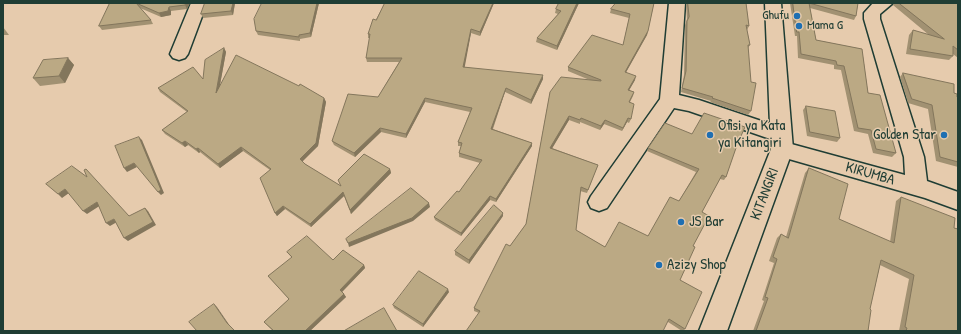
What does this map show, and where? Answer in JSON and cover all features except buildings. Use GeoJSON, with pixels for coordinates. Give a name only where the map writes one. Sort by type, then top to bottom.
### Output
{"type":"FeatureCollection","features":[{"type":"Feature","properties":{"kind":"main road","name":"KITANGIRI"},"geometry":{"type":"LineString","coordinates":[[713,331],[781,142],[773,3]]}},
{"type":"Feature","properties":{"kind":"street"},"geometry":{"type":"LineString","coordinates":[[179,54],[199,3]]}},
{"type":"Feature","properties":{"kind":"street"},"geometry":{"type":"LineString","coordinates":[[599,202],[669,100],[677,3]]}},
{"type":"Feature","properties":{"kind":"street"},"geometry":{"type":"LineString","coordinates":[[885,3],[879,6],[872,13],[872,19],[914,157],[917,187]]}},
{"type":"Feature","properties":{"kind":"street","name":"KIRUMBA"},"geometry":{"type":"LineString","coordinates":[[669,100],[692,105],[781,142],[958,201]]}},
{"type":"Feature","properties":{"kind":"place","name":"Ghufu"},"geometry":{"type":"Point","coordinates":[797,16]}},
{"type":"Feature","properties":{"kind":"place","name":"Mama G"},"geometry":{"type":"Point","coordinates":[799,26]}},
{"type":"Feature","properties":{"kind":"place","name":"Ofisi ya Kata ya Kitangiri"},"geometry":{"type":"Point","coordinates":[710,135]}},
{"type":"Feature","properties":{"kind":"place","name":"Golden Star"},"geometry":{"type":"Point","coordinates":[944,135]}},
{"type":"Feature","properties":{"kind":"place","name":"JS Bar"},"geometry":{"type":"Point","coordinates":[681,222]}},
{"type":"Feature","properties":{"kind":"place","name":"Azizy Shop"},"geometry":{"type":"Point","coordinates":[659,265]}}]}
